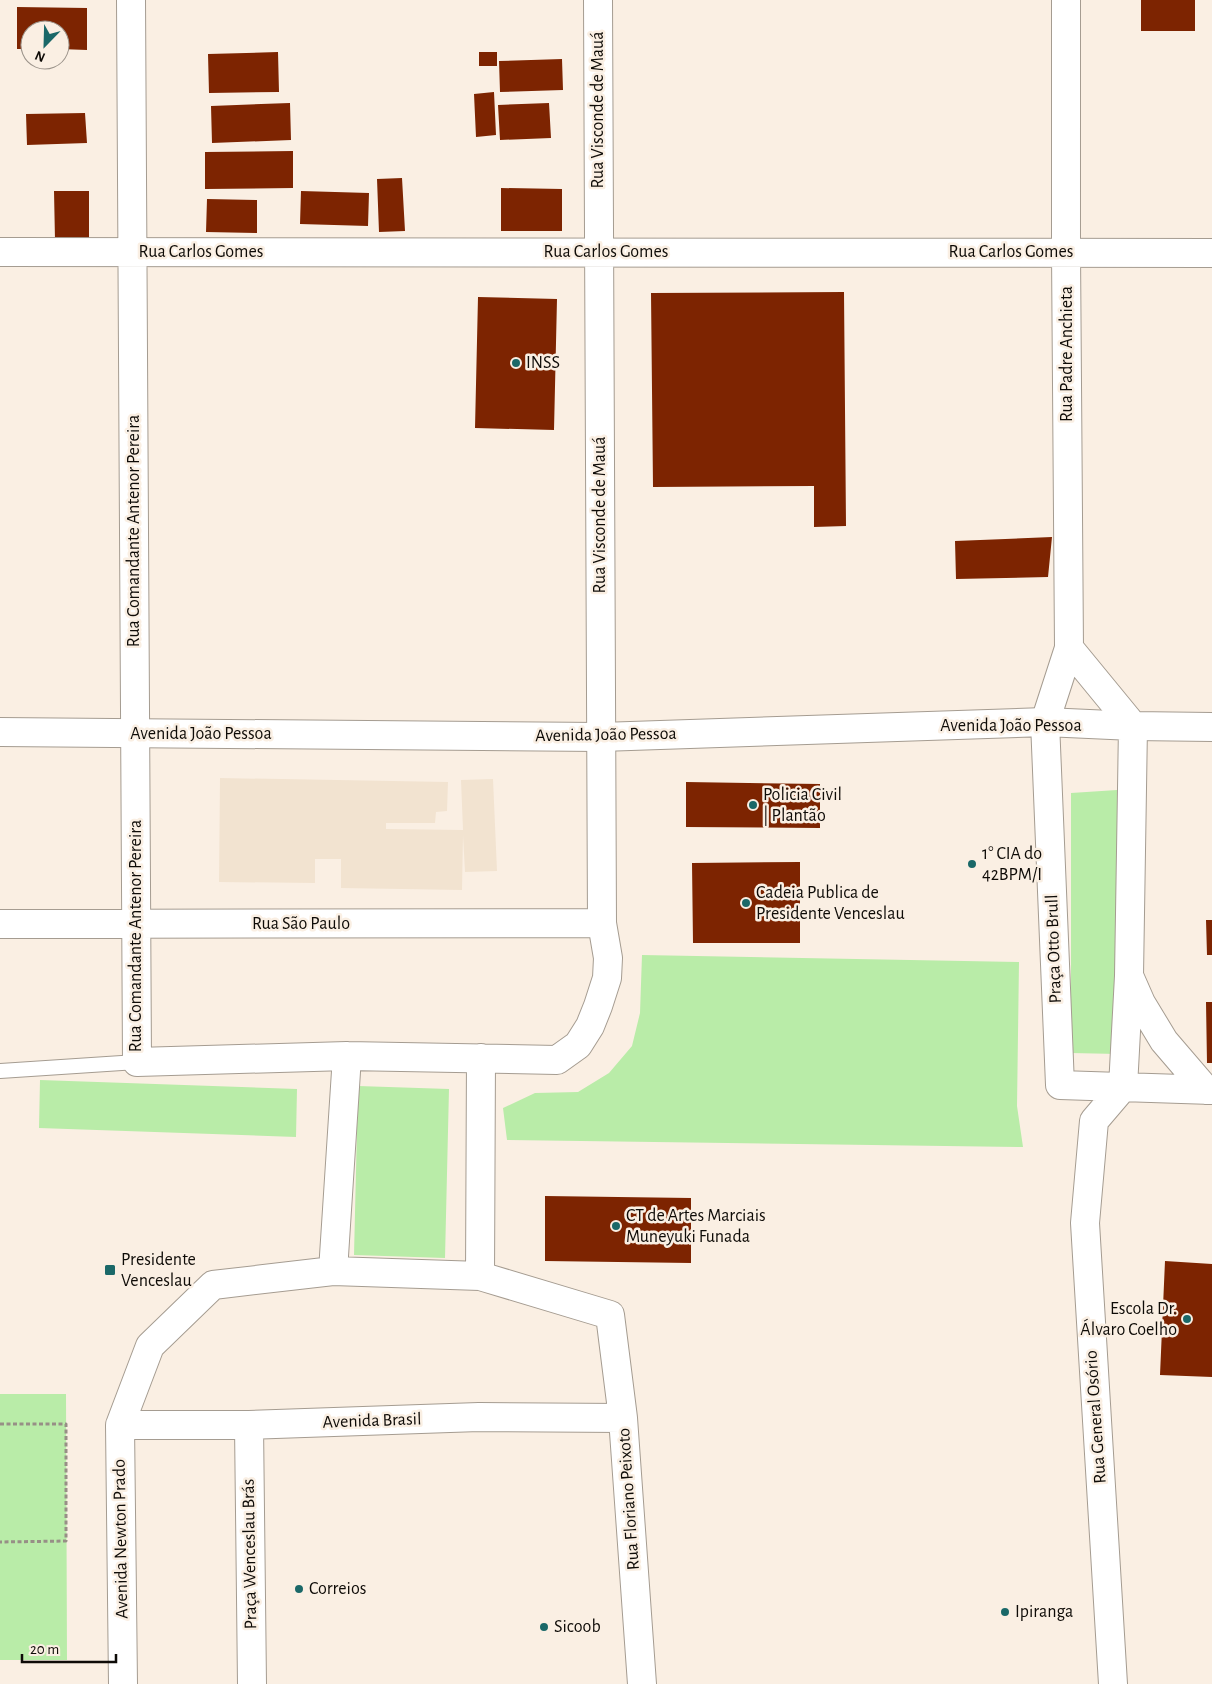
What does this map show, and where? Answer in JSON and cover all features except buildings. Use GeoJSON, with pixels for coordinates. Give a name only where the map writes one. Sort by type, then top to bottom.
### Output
{"type":"FeatureCollection","features":[{"type":"Feature","properties":{"kind":"street","name":"Rua Comandante Antenor Pereira"},"geometry":{"type":"LineString","coordinates":[[130,0],[137,1062]]}},
{"type":"Feature","properties":{"kind":"street","name":"Rua Visconde de Mauá"},"geometry":{"type":"LineString","coordinates":[[137,1062],[347,1056],[557,1060],[578,1045],[590,1026],[607,978],[608,958],[602,923],[598,0]]}},
{"type":"Feature","properties":{"kind":"street","name":"Rua Padre Anchieta"},"geometry":{"type":"LineString","coordinates":[[1045,722],[1069,648],[1066,0]]}},
{"type":"Feature","properties":{"kind":"street","name":"Rua Carlos Gomes"},"geometry":{"type":"LineString","coordinates":[[0,252],[1212,252]]}},
{"type":"Feature","properties":{"kind":"street"},"geometry":{"type":"LineString","coordinates":[[1060,1085],[1094,1121],[1123,1087],[1129,976],[1133,726],[1069,648]]}},
{"type":"Feature","properties":{"kind":"street","name":"Avenida João Pessoa"},"geometry":{"type":"LineString","coordinates":[[0,732],[601,737],[1045,722],[1212,727]]}},
{"type":"Feature","properties":{"kind":"street","name":"Praça Otto Brull"},"geometry":{"type":"LineString","coordinates":[[1045,722],[1060,1085]]}},
{"type":"Feature","properties":{"kind":"street","name":"Rua São Paulo"},"geometry":{"type":"LineString","coordinates":[[0,924],[602,923]]}},
{"type":"Feature","properties":{"kind":"street"},"geometry":{"type":"LineString","coordinates":[[1129,976],[1141,1003],[1164,1041],[1209,1090]]}},
{"type":"Feature","properties":{"kind":"street"},"geometry":{"type":"LineString","coordinates":[[333,1271],[347,1056]]}},
{"type":"Feature","properties":{"kind":"street"},"geometry":{"type":"LineString","coordinates":[[120,1425],[150,1346],[213,1285],[333,1271],[480,1276],[481,1058]]}},
{"type":"Feature","properties":{"kind":"street"},"geometry":{"type":"LineString","coordinates":[[1060,1085],[1209,1090]]}},
{"type":"Feature","properties":{"kind":"street","name":"Rua General Osório"},"geometry":{"type":"LineString","coordinates":[[1094,1121],[1084,1223],[1113,1684]]}},
{"type":"Feature","properties":{"kind":"street","name":"Rua Floriano Peixoto"},"geometry":{"type":"LineString","coordinates":[[480,1276],[610,1316],[623,1418],[642,1684]]}},
{"type":"Feature","properties":{"kind":"street","name":"Avenida Brasil"},"geometry":{"type":"LineString","coordinates":[[120,1425],[249,1425],[479,1417],[623,1418]]}},
{"type":"Feature","properties":{"kind":"street","name":"Avenida Newton Prado"},"geometry":{"type":"LineString","coordinates":[[120,1425],[122,1684]]}},
{"type":"Feature","properties":{"kind":"street","name":"Praça Wenceslau Brás"},"geometry":{"type":"LineString","coordinates":[[249,1425],[252,1684]]}},
{"type":"Feature","properties":{"kind":"lane"},"geometry":{"type":"LineString","coordinates":[[0,1071],[137,1062]]}},
{"type":"Feature","properties":{"kind":"path"},"geometry":{"type":"LineString","coordinates":[[0,1424],[66,1424],[66,1541],[0,1542]]}},
{"type":"Feature","properties":{"kind":"shaded area"},"geometry":{"type":"Polygon","coordinates":[[[220,778],[448,782],[447,811],[436,812],[435,823],[386,823],[386,829],[463,830],[461,780],[493,779],[497,871],[465,872],[463,835],[462,890],[341,888],[341,859],[315,859],[315,883],[219,882],[220,778]]]}},
{"type":"Feature","properties":{"kind":"green space"},"geometry":{"type":"Polygon","coordinates":[[[1117,790],[1118,1054],[1071,1053],[1071,793],[1117,790]]]}},
{"type":"Feature","properties":{"kind":"green space"},"geometry":{"type":"Polygon","coordinates":[[[642,955],[1019,962],[1017,1106],[1023,1147],[507,1140],[503,1108],[535,1093],[578,1092],[609,1073],[632,1046],[640,1013],[642,955]]]}},
{"type":"Feature","properties":{"kind":"green space"},"geometry":{"type":"Polygon","coordinates":[[[40,1080],[297,1089],[296,1137],[39,1128],[40,1080]]]}},
{"type":"Feature","properties":{"kind":"green space"},"geometry":{"type":"Polygon","coordinates":[[[358,1086],[449,1089],[445,1258],[354,1255],[358,1086]]]}},
{"type":"Feature","properties":{"kind":"green space"},"geometry":{"type":"Polygon","coordinates":[[[0,1394],[66,1394],[67,1660],[0,1660],[0,1394]]]}},
{"type":"Feature","properties":{"kind":"place","name":"INSS"},"geometry":{"type":"Point","coordinates":[516,363]}},
{"type":"Feature","properties":{"kind":"place","name":"Policia Civil | Plantão"},"geometry":{"type":"Point","coordinates":[753,805]}},
{"type":"Feature","properties":{"kind":"place","name":"1° CIA do 42BPM/I"},"geometry":{"type":"Point","coordinates":[972,864]}},
{"type":"Feature","properties":{"kind":"place","name":"Cadeia Publica de Presidente Venceslau"},"geometry":{"type":"Point","coordinates":[746,903]}},
{"type":"Feature","properties":{"kind":"place","name":"CT de Artes Marciais Muneyuki Funada"},"geometry":{"type":"Point","coordinates":[616,1226]}},
{"type":"Feature","properties":{"kind":"place","name":"Presidente Venceslau"},"geometry":{"type":"Point","coordinates":[110,1270]}},
{"type":"Feature","properties":{"kind":"place","name":"Escola Dr. Álvaro Coelho"},"geometry":{"type":"Point","coordinates":[1187,1319]}},
{"type":"Feature","properties":{"kind":"place","name":"Correios"},"geometry":{"type":"Point","coordinates":[299,1589]}},
{"type":"Feature","properties":{"kind":"place","name":"Ipiranga"},"geometry":{"type":"Point","coordinates":[1005,1612]}},
{"type":"Feature","properties":{"kind":"place","name":"Sicoob"},"geometry":{"type":"Point","coordinates":[544,1627]}}]}
